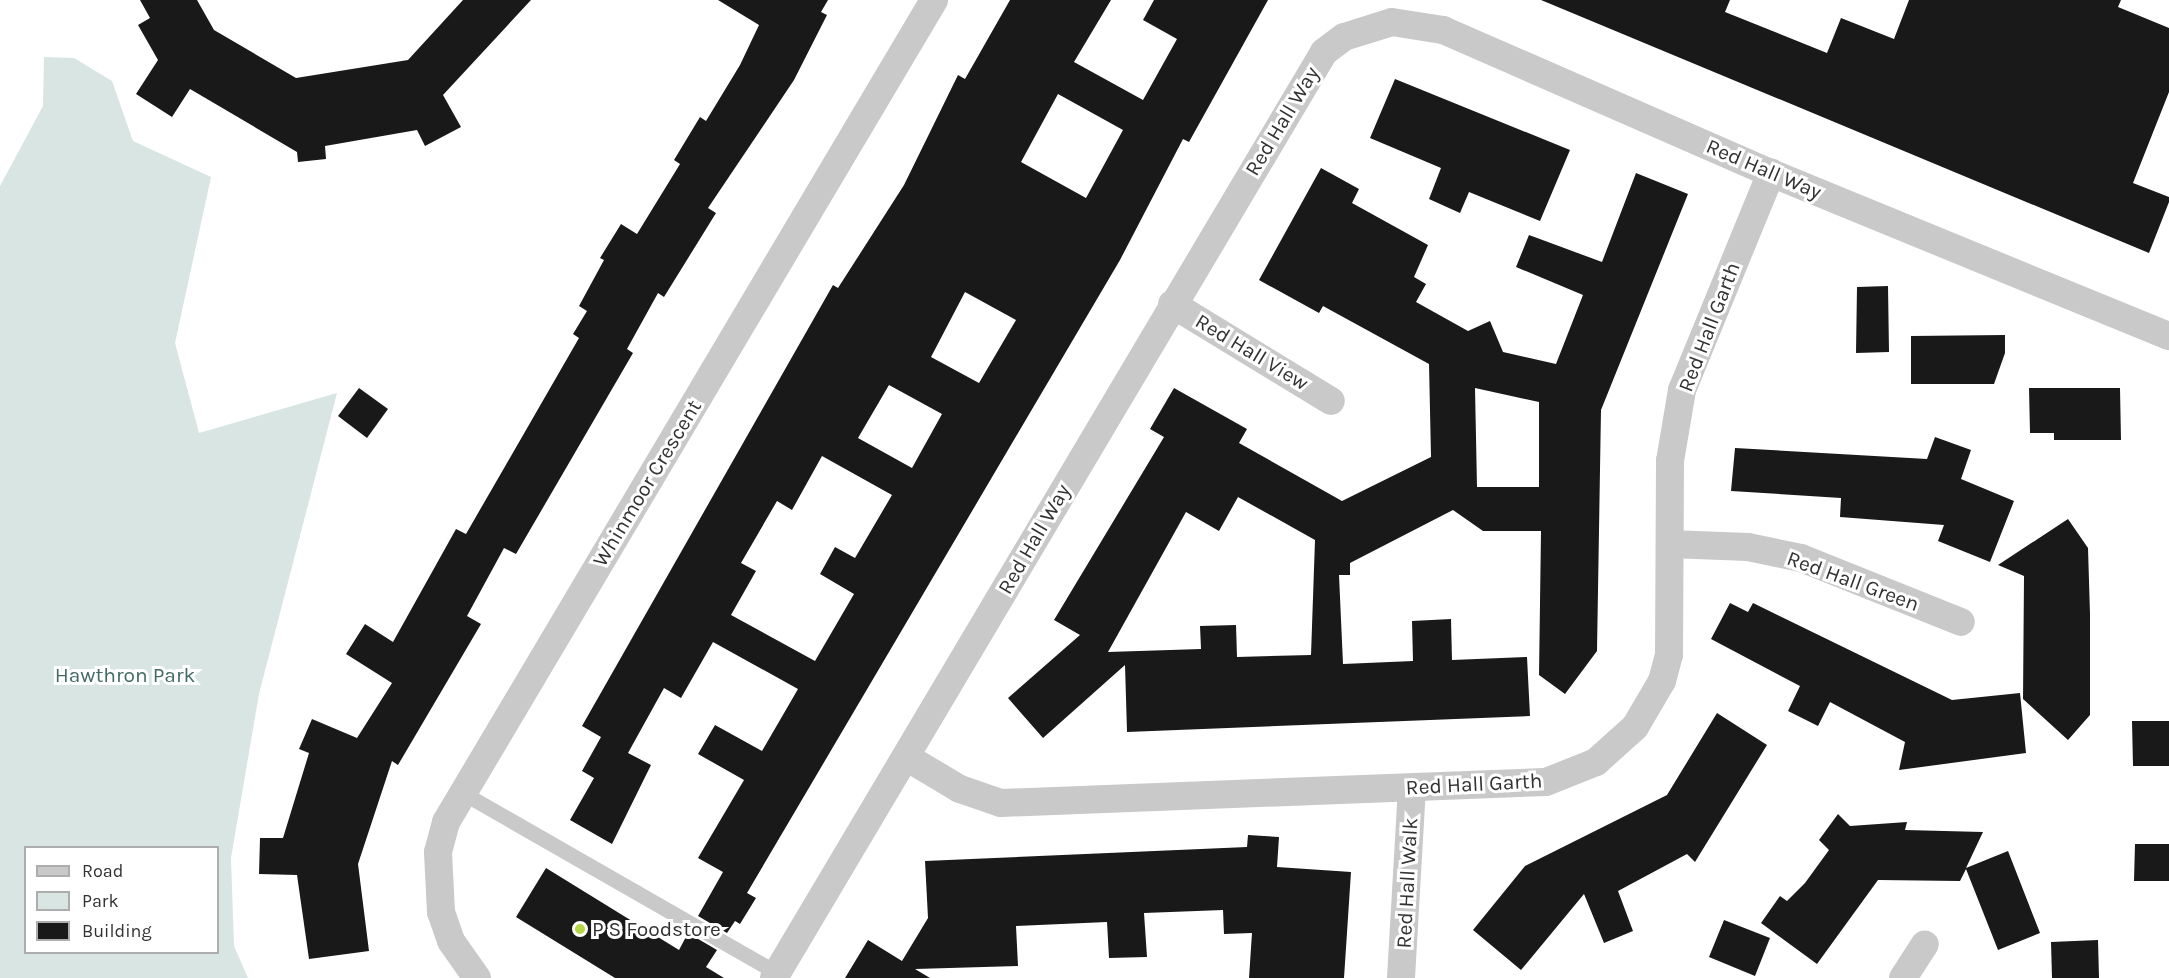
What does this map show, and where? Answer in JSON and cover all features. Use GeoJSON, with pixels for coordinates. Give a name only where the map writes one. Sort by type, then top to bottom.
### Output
{"type":"FeatureCollection","features":[{"type":"Feature","properties":{"kind":"street","name":"Whinmoor Crescent"},"geometry":{"type":"LineString","coordinates":[[477,978],[451,941],[437,882],[446,822],[934,0]]}},
{"type":"Feature","properties":{"kind":"street","name":"Red Hall Way"},"geometry":{"type":"LineString","coordinates":[[775,975],[1172,304],[1324,52],[1367,27],[1418,23],[1443,30],[1771,173],[2169,336]]}},
{"type":"Feature","properties":{"kind":"street","name":"Red Hall Garth"},"geometry":{"type":"LineString","coordinates":[[906,757],[960,789],[1001,803],[1546,782],[1572,774],[1617,746],[1651,705],[1669,655],[1670,460],[1682,390],[1771,173]]}},
{"type":"Feature","properties":{"kind":"street","name":"Red Hall View"},"geometry":{"type":"LineString","coordinates":[[1172,304],[1332,401]]}},
{"type":"Feature","properties":{"kind":"street","name":"Red Hall Green"},"geometry":{"type":"LineString","coordinates":[[1670,544],[1748,547],[1801,558],[1961,622]]}},
{"type":"Feature","properties":{"kind":"street","name":"Red Hall Walk"},"geometry":{"type":"LineString","coordinates":[[1401,978],[1412,788]]}},
{"type":"Feature","properties":{"kind":"street"},"geometry":{"type":"LineString","coordinates":[[1904,978],[1925,944]]}},
{"type":"Feature","properties":{"kind":"lane"},"geometry":{"type":"LineString","coordinates":[[464,793],[775,975]]}},
{"type":"Feature","properties":{"kind":"green space","name":"Hawthron Park"},"geometry":{"type":"Polygon","coordinates":[[[44,57],[74,58],[112,81],[133,141],[211,177],[175,343],[199,433],[337,393],[259,694],[231,858],[234,946],[248,978],[0,978],[0,186],[43,106],[44,57]]]}},
{"type":"Feature","properties":{"kind":"building"},"geometry":{"type":"Polygon","coordinates":[[[140,0],[197,0],[214,30],[296,78],[408,60],[463,0],[531,0],[443,95],[461,127],[425,146],[417,130],[325,146],[326,159],[298,162],[297,152],[190,89],[172,117],[136,94],[158,60],[138,25],[150,18],[140,0]]]}},
{"type":"Feature","properties":{"kind":"building"},"geometry":{"type":"Polygon","coordinates":[[[718,0],[828,0],[821,12],[827,15],[794,80],[708,208],[716,213],[664,297],[658,293],[627,349],[633,353],[516,554],[504,548],[467,616],[481,624],[398,765],[392,761],[358,864],[369,951],[309,959],[297,875],[259,874],[260,838],[283,838],[309,753],[299,749],[312,719],[357,738],[392,683],[346,654],[365,624],[393,642],[456,529],[466,534],[579,338],[573,334],[587,311],[579,306],[604,260],[600,258],[621,224],[637,234],[680,164],[674,160],[700,117],[706,121],[740,65],[759,25],[718,0]]]}},
{"type":"Feature","properties":{"kind":"building"},"geometry":{"type":"Polygon","coordinates":[[[1010,0],[1111,0],[1074,62],[1143,100],[1177,39],[1143,20],[1154,0],[1268,0],[1189,142],[1183,139],[1120,260],[747,893],[756,898],[740,924],[735,921],[727,933],[698,916],[723,872],[698,858],[744,780],[698,754],[715,725],[762,751],[798,689],[713,642],[681,698],[664,688],[628,753],[651,765],[612,844],[570,820],[594,778],[582,771],[601,737],[582,726],[833,285],[838,288],[904,185],[958,75],[965,79],[1010,0]],[[1058,94],[1021,162],[1086,198],[1123,130],[1058,94]],[[965,292],[931,357],[979,383],[1016,320],[965,292]],[[889,385],[858,438],[912,468],[942,414],[889,385]],[[822,456],[792,510],[777,501],[741,563],[756,571],[731,615],[815,661],[854,594],[820,574],[835,547],[855,558],[892,495],[822,456]]]}},
{"type":"Feature","properties":{"kind":"building"},"geometry":{"type":"Polygon","coordinates":[[[1541,0],[1730,0],[1725,12],[1827,53],[1841,18],[1894,39],[1909,0],[2121,0],[2118,7],[2169,28],[2169,92],[2133,183],[2169,197],[2169,202],[2149,253],[1541,0]]]}},
{"type":"Feature","properties":{"kind":"building"},"geometry":{"type":"Polygon","coordinates":[[[1395,79],[1570,150],[1540,221],[1469,192],[1460,213],[1429,199],[1441,168],[1370,138],[1395,79]]]}},
{"type":"Feature","properties":{"kind":"building"},"geometry":{"type":"Polygon","coordinates":[[[1321,168],[1359,189],[1352,203],[1428,245],[1414,277],[1426,284],[1416,302],[1468,331],[1490,321],[1503,352],[1556,364],[1583,295],[1516,267],[1529,235],[1602,262],[1636,173],[1688,194],[1601,410],[1597,651],[1565,694],[1539,675],[1541,531],[1483,531],[1453,510],[1350,563],[1350,575],[1339,575],[1343,664],[1413,661],[1412,621],[1451,619],[1452,660],[1527,657],[1530,716],[1127,732],[1125,665],[1043,738],[1008,698],[1080,635],[1054,620],[1164,437],[1150,429],[1174,388],[1247,429],[1239,443],[1342,501],[1431,457],[1429,364],[1323,306],[1319,313],[1259,280],[1321,168]],[[1475,388],[1477,487],[1539,487],[1539,402],[1475,388]],[[1238,497],[1219,531],[1186,512],[1108,652],[1201,649],[1200,626],[1236,625],[1237,657],[1311,655],[1315,540],[1238,497]]]}},
{"type":"Feature","properties":{"kind":"building"},"geometry":{"type":"Polygon","coordinates":[[[1888,286],[1889,352],[1856,353],[1857,287],[1888,286]]]}},
{"type":"Feature","properties":{"kind":"building"},"geometry":{"type":"Polygon","coordinates":[[[2005,335],[2005,353],[1994,384],[1911,384],[1911,336],[2005,335]]]}},
{"type":"Feature","properties":{"kind":"building"},"geometry":{"type":"Polygon","coordinates":[[[359,388],[388,409],[367,438],[338,416],[359,388]]]}},
{"type":"Feature","properties":{"kind":"building"},"geometry":{"type":"Polygon","coordinates":[[[2029,388],[2120,388],[2121,440],[2054,440],[2054,433],[2030,433],[2029,388]]]}},
{"type":"Feature","properties":{"kind":"building"},"geometry":{"type":"Polygon","coordinates":[[[1935,437],[1971,450],[1961,479],[2014,501],[1990,562],[1938,541],[1944,525],[1840,517],[1841,498],[1731,491],[1735,448],[1927,459],[1935,437]]]}},
{"type":"Feature","properties":{"kind":"building"},"geometry":{"type":"Polygon","coordinates":[[[2068,519],[2088,548],[2090,715],[2068,740],[2023,699],[2024,576],[1998,565],[2068,519]]]}},
{"type":"Feature","properties":{"kind":"building"},"geometry":{"type":"Polygon","coordinates":[[[1730,603],[1748,612],[1753,603],[1952,700],[2020,693],[2026,753],[1899,770],[1905,742],[1830,702],[1818,726],[1788,711],[1800,686],[1711,639],[1730,603]]]}},
{"type":"Feature","properties":{"kind":"building"},"geometry":{"type":"Polygon","coordinates":[[[1717,713],[1767,745],[1695,862],[1687,854],[1618,891],[1633,931],[1604,943],[1584,894],[1521,970],[1473,930],[1525,866],[1667,795],[1717,713]]]}},
{"type":"Feature","properties":{"kind":"building"},"geometry":{"type":"Polygon","coordinates":[[[2132,721],[2169,721],[2169,766],[2133,766],[2132,721]]]}},
{"type":"Feature","properties":{"kind":"building"},"geometry":{"type":"Polygon","coordinates":[[[1838,814],[1850,826],[1907,822],[1905,830],[1983,832],[1966,868],[2008,851],[2040,933],[1998,950],[1966,869],[1960,881],[1878,880],[1817,964],[1761,923],[1780,896],[1787,901],[1805,883],[1829,850],[1819,840],[1838,814]]]}},
{"type":"Feature","properties":{"kind":"building"},"geometry":{"type":"Polygon","coordinates":[[[1248,835],[1279,837],[1277,867],[1351,872],[1344,978],[1249,978],[1252,933],[1224,934],[1223,910],[1144,913],[1147,957],[1109,958],[1107,922],[1016,926],[1018,966],[915,969],[930,978],[845,978],[868,940],[902,961],[928,918],[925,861],[1247,847],[1248,835]]]}},
{"type":"Feature","properties":{"kind":"building"},"geometry":{"type":"Polygon","coordinates":[[[2135,844],[2169,844],[2169,881],[2134,881],[2135,844]]]}},
{"type":"Feature","properties":{"kind":"building"},"geometry":{"type":"Polygon","coordinates":[[[546,868],[679,950],[688,933],[717,950],[706,967],[724,978],[615,978],[516,917],[546,868]]]}},
{"type":"Feature","properties":{"kind":"building"},"geometry":{"type":"Polygon","coordinates":[[[1724,920],[1770,938],[1755,976],[1709,957],[1724,920]]]}},
{"type":"Feature","properties":{"kind":"building"},"geometry":{"type":"Polygon","coordinates":[[[2098,940],[2099,978],[2052,978],[2051,942],[2098,940]]]}},
{"type":"Feature","properties":{"kind":"place","name":"P S Foodstore"},"geometry":{"type":"Point","coordinates":[580,929]}}]}
